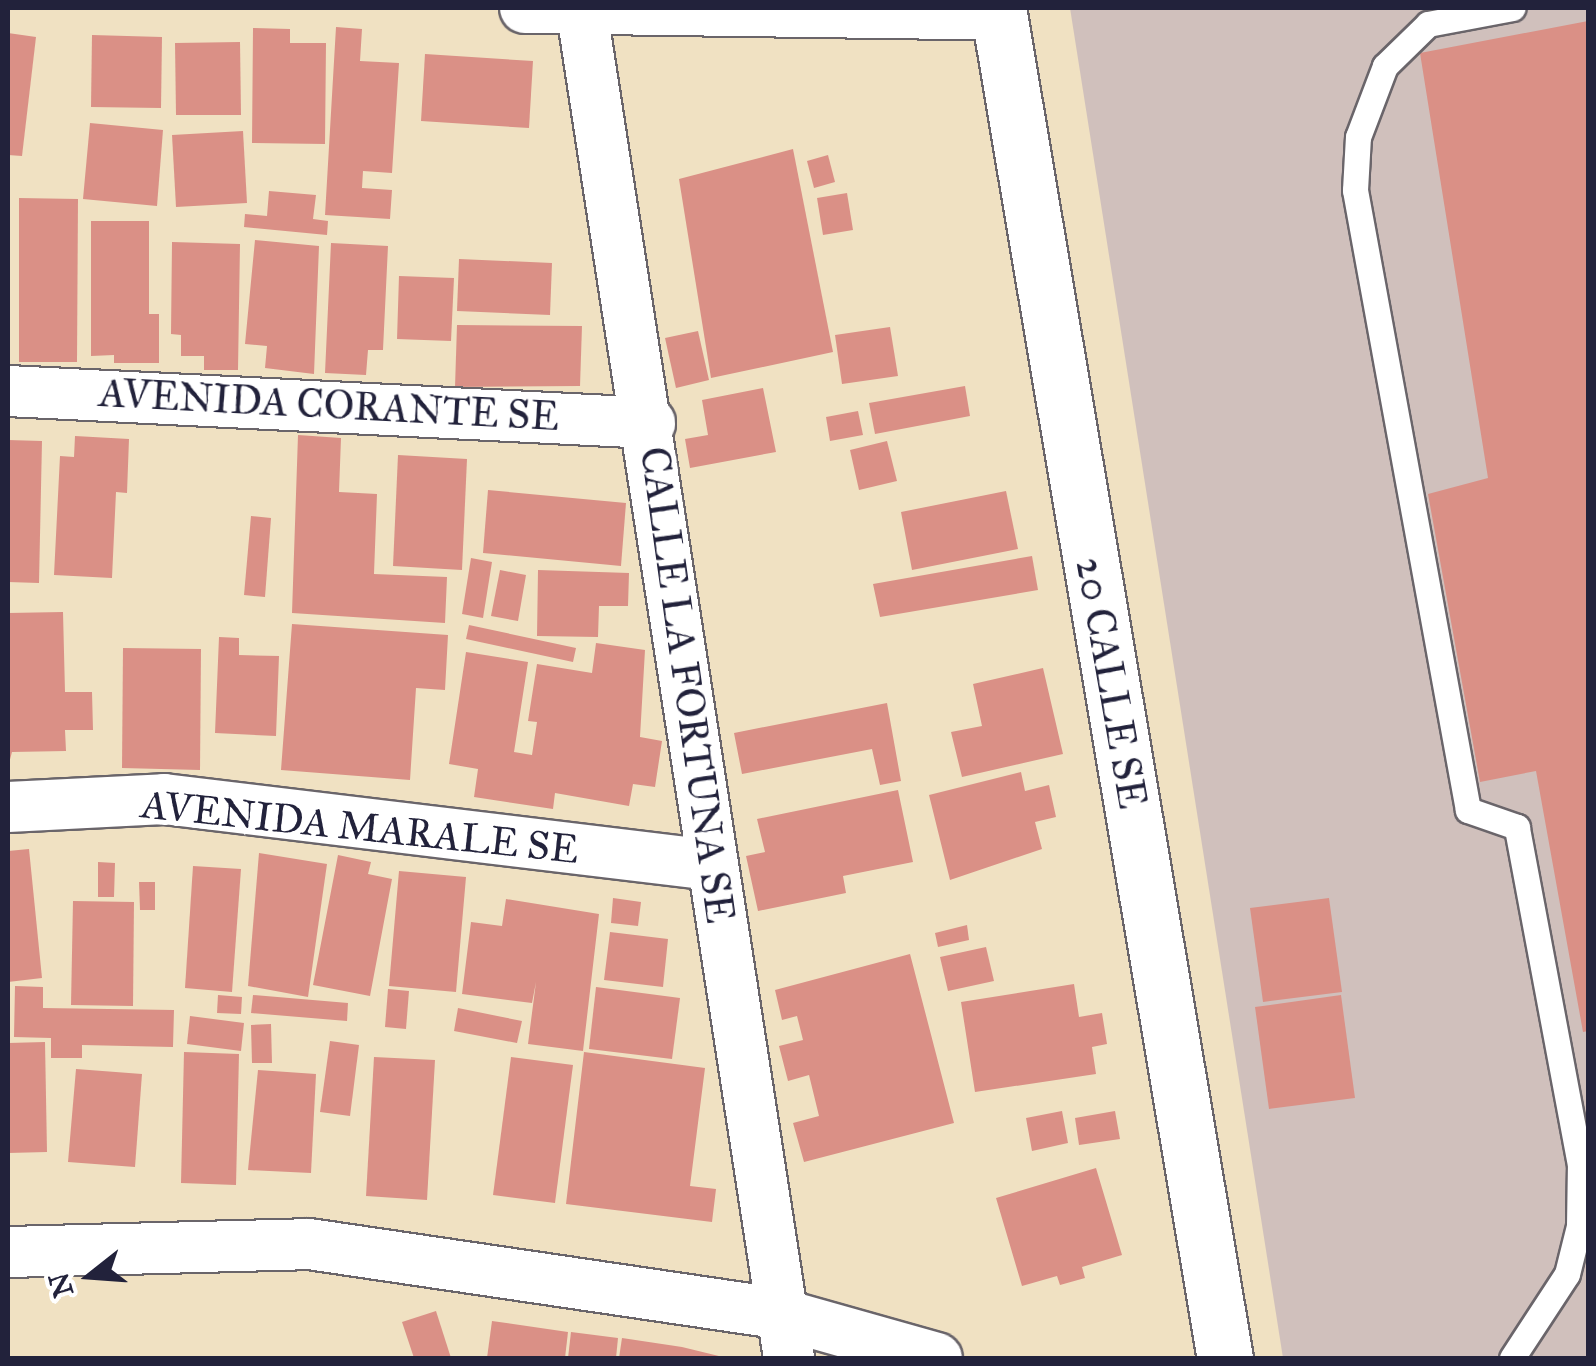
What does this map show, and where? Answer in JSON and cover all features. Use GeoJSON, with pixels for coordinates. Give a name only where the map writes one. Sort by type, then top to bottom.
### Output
{"type":"FeatureCollection","features":[{"type":"Feature","properties":{"kind":"street"},"geometry":{"type":"LineString","coordinates":[[525,8],[582,13],[998,11]]}},
{"type":"Feature","properties":{"kind":"street","name":"20 CALLE SE"},"geometry":{"type":"LineString","coordinates":[[998,11],[1225,1358]]}},
{"type":"Feature","properties":{"kind":"street","name":"CALLE LA FORTUNA SE"},"geometry":{"type":"LineString","coordinates":[[582,13],[650,423],[711,866],[785,1336]]}},
{"type":"Feature","properties":{"kind":"street","name":"AVENIDA CORANTE SE"},"geometry":{"type":"LineString","coordinates":[[8,390],[650,423]]}},
{"type":"Feature","properties":{"kind":"street","name":"AVENIDA MARALE SE"},"geometry":{"type":"LineString","coordinates":[[8,808],[164,800],[711,866]]}},
{"type":"Feature","properties":{"kind":"street"},"geometry":{"type":"LineString","coordinates":[[8,1252],[308,1244],[785,1336],[937,1358]]}},
{"type":"Feature","properties":{"kind":"lane"},"geometry":{"type":"LineString","coordinates":[[1512,1358],[1567,1274],[1579,1226],[1580,1166],[1516,826],[1468,810],[1355,190],[1358,137],[1385,66],[1428,24],[1514,8]]}},
{"type":"Feature","properties":{"kind":"shaded area"},"geometry":{"type":"Polygon","coordinates":[[[1070,8],[1588,8],[1588,1358],[1283,1358],[1070,8]]]}},
{"type":"Feature","properties":{"kind":"building"},"geometry":{"type":"Polygon","coordinates":[[[1588,21],[1588,1031],[1583,1032],[1536,771],[1480,782],[1428,494],[1488,478],[1420,53],[1588,21]]]}},
{"type":"Feature","properties":{"kind":"building"},"geometry":{"type":"Polygon","coordinates":[[[336,27],[362,29],[360,61],[399,63],[392,173],[363,171],[362,188],[392,190],[390,219],[325,215],[336,27]]]}},
{"type":"Feature","properties":{"kind":"building"},"geometry":{"type":"Polygon","coordinates":[[[253,28],[290,29],[290,43],[326,43],[325,144],[252,143],[253,28]]]}},
{"type":"Feature","properties":{"kind":"building"},"geometry":{"type":"Polygon","coordinates":[[[8,33],[36,37],[22,156],[8,155],[8,33]]]}},
{"type":"Feature","properties":{"kind":"building"},"geometry":{"type":"Polygon","coordinates":[[[92,35],[162,37],[161,108],[91,107],[92,35]]]}},
{"type":"Feature","properties":{"kind":"building"},"geometry":{"type":"Polygon","coordinates":[[[240,42],[241,115],[176,115],[175,43],[240,42]]]}},
{"type":"Feature","properties":{"kind":"building"},"geometry":{"type":"Polygon","coordinates":[[[425,54],[533,61],[529,128],[421,121],[425,54]]]}},
{"type":"Feature","properties":{"kind":"building"},"geometry":{"type":"Polygon","coordinates":[[[90,123],[163,130],[157,206],[83,199],[90,123]]]}},
{"type":"Feature","properties":{"kind":"building"},"geometry":{"type":"Polygon","coordinates":[[[243,131],[247,203],[176,207],[172,135],[243,131]]]}},
{"type":"Feature","properties":{"kind":"building"},"geometry":{"type":"Polygon","coordinates":[[[793,149],[833,352],[711,378],[679,179],[793,149]]]}},
{"type":"Feature","properties":{"kind":"building"},"geometry":{"type":"Polygon","coordinates":[[[828,155],[835,182],[814,188],[807,161],[828,155]]]}},
{"type":"Feature","properties":{"kind":"building"},"geometry":{"type":"Polygon","coordinates":[[[269,191],[316,195],[313,219],[328,221],[327,235],[244,227],[245,214],[267,216],[269,191]]]}},
{"type":"Feature","properties":{"kind":"building"},"geometry":{"type":"Polygon","coordinates":[[[847,193],[853,230],[823,235],[817,198],[847,193]]]}},
{"type":"Feature","properties":{"kind":"building"},"geometry":{"type":"Polygon","coordinates":[[[19,198],[78,199],[77,362],[19,362],[19,198]]]}},
{"type":"Feature","properties":{"kind":"building"},"geometry":{"type":"Polygon","coordinates":[[[91,221],[149,221],[149,314],[159,314],[159,363],[114,363],[114,355],[91,356],[91,221]]]}},
{"type":"Feature","properties":{"kind":"building"},"geometry":{"type":"Polygon","coordinates":[[[255,240],[319,246],[314,374],[265,368],[267,346],[245,344],[255,240]]]}},
{"type":"Feature","properties":{"kind":"building"},"geometry":{"type":"Polygon","coordinates":[[[172,242],[240,244],[238,370],[204,370],[204,356],[181,356],[181,335],[171,334],[172,242]]]}},
{"type":"Feature","properties":{"kind":"building"},"geometry":{"type":"Polygon","coordinates":[[[331,243],[388,246],[383,350],[368,350],[366,375],[325,373],[331,243]]]}},
{"type":"Feature","properties":{"kind":"building"},"geometry":{"type":"Polygon","coordinates":[[[459,259],[552,263],[550,315],[457,311],[459,259]]]}},
{"type":"Feature","properties":{"kind":"building"},"geometry":{"type":"Polygon","coordinates":[[[399,276],[454,278],[451,341],[397,339],[399,276]]]}},
{"type":"Feature","properties":{"kind":"building"},"geometry":{"type":"Polygon","coordinates":[[[457,325],[582,326],[580,386],[455,387],[457,325]]]}},
{"type":"Feature","properties":{"kind":"building"},"geometry":{"type":"Polygon","coordinates":[[[890,327],[898,376],[842,384],[835,335],[890,327]]]}},
{"type":"Feature","properties":{"kind":"building"},"geometry":{"type":"Polygon","coordinates":[[[698,331],[709,380],[676,388],[665,338],[698,331]]]}},
{"type":"Feature","properties":{"kind":"building"},"geometry":{"type":"Polygon","coordinates":[[[965,386],[970,416],[875,434],[869,403],[965,386]]]}},
{"type":"Feature","properties":{"kind":"building"},"geometry":{"type":"Polygon","coordinates":[[[763,388],[776,452],[690,468],[685,439],[708,435],[702,400],[763,388]]]}},
{"type":"Feature","properties":{"kind":"building"},"geometry":{"type":"Polygon","coordinates":[[[858,411],[863,435],[830,441],[826,417],[858,411]]]}},
{"type":"Feature","properties":{"kind":"building"},"geometry":{"type":"Polygon","coordinates":[[[298,435],[341,438],[339,492],[377,494],[374,574],[447,577],[445,623],[292,613],[298,435]]]}},
{"type":"Feature","properties":{"kind":"building"},"geometry":{"type":"Polygon","coordinates":[[[75,436],[129,439],[127,493],[116,492],[112,578],[54,575],[60,456],[74,457],[75,436]]]}},
{"type":"Feature","properties":{"kind":"building"},"geometry":{"type":"Polygon","coordinates":[[[8,440],[42,441],[39,583],[8,582],[8,440]]]}},
{"type":"Feature","properties":{"kind":"building"},"geometry":{"type":"Polygon","coordinates":[[[887,441],[897,481],[859,490],[850,450],[887,441]]]}},
{"type":"Feature","properties":{"kind":"building"},"geometry":{"type":"Polygon","coordinates":[[[398,455],[467,459],[462,570],[393,566],[398,455]]]}},
{"type":"Feature","properties":{"kind":"building"},"geometry":{"type":"Polygon","coordinates":[[[488,490],[626,503],[621,566],[483,553],[488,490]]]}},
{"type":"Feature","properties":{"kind":"building"},"geometry":{"type":"Polygon","coordinates":[[[1006,491],[1018,549],[912,570],[901,512],[1006,491]]]}},
{"type":"Feature","properties":{"kind":"building"},"geometry":{"type":"Polygon","coordinates":[[[251,516],[271,518],[265,597],[244,595],[251,516]]]}},
{"type":"Feature","properties":{"kind":"building"},"geometry":{"type":"Polygon","coordinates":[[[1032,556],[1038,590],[880,617],[873,584],[1032,556]]]}},
{"type":"Feature","properties":{"kind":"building"},"geometry":{"type":"Polygon","coordinates":[[[471,558],[492,562],[483,618],[462,614],[471,558]]]}},
{"type":"Feature","properties":{"kind":"building"},"geometry":{"type":"Polygon","coordinates":[[[500,570],[526,575],[518,621],[491,616],[500,570]]]}},
{"type":"Feature","properties":{"kind":"building"},"geometry":{"type":"Polygon","coordinates":[[[538,570],[629,573],[628,606],[599,606],[598,637],[537,636],[538,570]]]}},
{"type":"Feature","properties":{"kind":"building"},"geometry":{"type":"Polygon","coordinates":[[[63,612],[65,692],[92,692],[93,730],[65,730],[66,751],[12,752],[8,767],[8,613],[63,612]]]}},
{"type":"Feature","properties":{"kind":"building"},"geometry":{"type":"Polygon","coordinates":[[[292,624],[448,635],[445,690],[416,688],[410,780],[281,770],[292,624]]]}},
{"type":"Feature","properties":{"kind":"building"},"geometry":{"type":"Polygon","coordinates":[[[469,625],[576,648],[573,662],[466,639],[469,625]]]}},
{"type":"Feature","properties":{"kind":"building"},"geometry":{"type":"Polygon","coordinates":[[[219,637],[239,638],[239,655],[279,656],[276,736],[215,733],[219,637]]]}},
{"type":"Feature","properties":{"kind":"building"},"geometry":{"type":"Polygon","coordinates":[[[596,643],[645,650],[640,737],[662,741],[655,787],[633,784],[629,806],[555,793],[553,809],[474,797],[478,769],[449,764],[466,652],[528,662],[514,752],[532,755],[537,722],[528,721],[537,664],[592,673],[596,643]]]}},
{"type":"Feature","properties":{"kind":"building"},"geometry":{"type":"Polygon","coordinates":[[[123,648],[201,649],[200,770],[122,768],[123,648]]]}},
{"type":"Feature","properties":{"kind":"building"},"geometry":{"type":"Polygon","coordinates":[[[1043,668],[1063,754],[962,777],[951,732],[982,726],[973,684],[1043,668]]]}},
{"type":"Feature","properties":{"kind":"building"},"geometry":{"type":"Polygon","coordinates":[[[887,703],[901,781],[880,785],[872,749],[742,774],[734,733],[887,703]]]}},
{"type":"Feature","properties":{"kind":"building"},"geometry":{"type":"Polygon","coordinates":[[[1021,772],[1025,791],[1049,785],[1056,817],[1035,822],[1042,849],[950,880],[929,795],[1021,772]]]}},
{"type":"Feature","properties":{"kind":"building"},"geometry":{"type":"Polygon","coordinates":[[[898,790],[913,862],[843,876],[846,893],[758,911],[746,856],[765,852],[757,819],[898,790]]]}},
{"type":"Feature","properties":{"kind":"building"},"geometry":{"type":"Polygon","coordinates":[[[29,849],[42,978],[8,982],[8,851],[29,849]]]}},
{"type":"Feature","properties":{"kind":"building"},"geometry":{"type":"Polygon","coordinates":[[[259,853],[327,864],[308,997],[248,986],[259,853]]]}},
{"type":"Feature","properties":{"kind":"building"},"geometry":{"type":"Polygon","coordinates":[[[338,855],[371,862],[368,874],[392,879],[370,996],[313,985],[338,855]]]}},
{"type":"Feature","properties":{"kind":"building"},"geometry":{"type":"Polygon","coordinates":[[[98,862],[115,863],[114,897],[98,897],[98,862]]]}},
{"type":"Feature","properties":{"kind":"building"},"geometry":{"type":"Polygon","coordinates":[[[193,866],[241,869],[232,992],[185,988],[193,866]]]}},
{"type":"Feature","properties":{"kind":"building"},"geometry":{"type":"Polygon","coordinates":[[[399,871],[466,877],[456,992],[389,986],[399,871]]]}},
{"type":"Feature","properties":{"kind":"building"},"geometry":{"type":"Polygon","coordinates":[[[139,882],[155,882],[155,910],[140,910],[139,882]]]}},
{"type":"Feature","properties":{"kind":"building"},"geometry":{"type":"Polygon","coordinates":[[[613,898],[641,902],[638,926],[611,923],[613,898]]]}},
{"type":"Feature","properties":{"kind":"building"},"geometry":{"type":"Polygon","coordinates":[[[1329,898],[1342,992],[1263,1002],[1250,908],[1329,898]]]}},
{"type":"Feature","properties":{"kind":"building"},"geometry":{"type":"Polygon","coordinates":[[[506,899],[599,914],[583,1051],[528,1044],[536,982],[532,1003],[462,994],[471,922],[502,926],[506,899]]]}},
{"type":"Feature","properties":{"kind":"building"},"geometry":{"type":"Polygon","coordinates":[[[73,901],[134,902],[133,1006],[71,1005],[73,901]]]}},
{"type":"Feature","properties":{"kind":"building"},"geometry":{"type":"Polygon","coordinates":[[[967,925],[969,940],[938,947],[935,933],[967,925]]]}},
{"type":"Feature","properties":{"kind":"building"},"geometry":{"type":"Polygon","coordinates":[[[610,932],[668,939],[663,987],[604,980],[610,932]]]}},
{"type":"Feature","properties":{"kind":"building"},"geometry":{"type":"Polygon","coordinates":[[[986,947],[994,981],[948,991],[940,957],[986,947]]]}},
{"type":"Feature","properties":{"kind":"building"},"geometry":{"type":"Polygon","coordinates":[[[910,954],[954,1123],[804,1162],[793,1123],[819,1116],[809,1075],[788,1081],[779,1046],[803,1040],[797,1016],[782,1020],[775,990],[910,954]]]}},
{"type":"Feature","properties":{"kind":"building"},"geometry":{"type":"Polygon","coordinates":[[[1074,984],[1079,1017],[1102,1013],[1107,1044],[1092,1047],[1096,1074],[975,1092],[961,1002],[1074,984]]]}},
{"type":"Feature","properties":{"kind":"building"},"geometry":{"type":"Polygon","coordinates":[[[15,986],[43,987],[43,1008],[174,1010],[173,1047],[82,1045],[82,1058],[51,1058],[51,1038],[14,1037],[15,986]]]}},
{"type":"Feature","properties":{"kind":"building"},"geometry":{"type":"Polygon","coordinates":[[[596,987],[680,998],[672,1059],[589,1049],[596,987]]]}},
{"type":"Feature","properties":{"kind":"building"},"geometry":{"type":"Polygon","coordinates":[[[388,989],[409,991],[406,1029],[385,1027],[388,989]]]}},
{"type":"Feature","properties":{"kind":"building"},"geometry":{"type":"Polygon","coordinates":[[[218,995],[242,997],[241,1014],[217,1013],[218,995]]]}},
{"type":"Feature","properties":{"kind":"building"},"geometry":{"type":"Polygon","coordinates":[[[253,995],[348,1003],[347,1021],[251,1013],[253,995]]]}},
{"type":"Feature","properties":{"kind":"building"},"geometry":{"type":"Polygon","coordinates":[[[1341,995],[1355,1098],[1269,1109],[1255,1007],[1341,995]]]}},
{"type":"Feature","properties":{"kind":"building"},"geometry":{"type":"Polygon","coordinates":[[[458,1008],[522,1021],[517,1043],[454,1031],[458,1008]]]}},
{"type":"Feature","properties":{"kind":"building"},"geometry":{"type":"Polygon","coordinates":[[[190,1016],[244,1023],[241,1051],[187,1044],[190,1016]]]}},
{"type":"Feature","properties":{"kind":"building"},"geometry":{"type":"Polygon","coordinates":[[[271,1024],[272,1063],[252,1063],[251,1025],[271,1024]]]}},
{"type":"Feature","properties":{"kind":"building"},"geometry":{"type":"Polygon","coordinates":[[[330,1041],[359,1045],[350,1116],[320,1112],[330,1041]]]}},
{"type":"Feature","properties":{"kind":"building"},"geometry":{"type":"Polygon","coordinates":[[[45,1042],[47,1152],[8,1153],[8,1043],[45,1042]]]}},
{"type":"Feature","properties":{"kind":"building"},"geometry":{"type":"Polygon","coordinates":[[[184,1052],[239,1054],[236,1185],[181,1183],[184,1052]]]}},
{"type":"Feature","properties":{"kind":"building"},"geometry":{"type":"Polygon","coordinates":[[[584,1052],[705,1068],[690,1186],[716,1189],[712,1222],[566,1204],[584,1052]]]}},
{"type":"Feature","properties":{"kind":"building"},"geometry":{"type":"Polygon","coordinates":[[[374,1057],[435,1060],[427,1200],[366,1196],[374,1057]]]}},
{"type":"Feature","properties":{"kind":"building"},"geometry":{"type":"Polygon","coordinates":[[[511,1057],[573,1065],[555,1203],[493,1195],[511,1057]]]}},
{"type":"Feature","properties":{"kind":"building"},"geometry":{"type":"Polygon","coordinates":[[[76,1069],[142,1074],[135,1167],[68,1162],[76,1069]]]}},
{"type":"Feature","properties":{"kind":"building"},"geometry":{"type":"Polygon","coordinates":[[[258,1070],[316,1074],[311,1173],[248,1170],[258,1070]]]}},
{"type":"Feature","properties":{"kind":"building"},"geometry":{"type":"Polygon","coordinates":[[[1062,1111],[1068,1143],[1032,1151],[1026,1118],[1062,1111]]]}},
{"type":"Feature","properties":{"kind":"building"},"geometry":{"type":"Polygon","coordinates":[[[1115,1111],[1120,1139],[1079,1145],[1075,1118],[1115,1111]]]}},
{"type":"Feature","properties":{"kind":"building"},"geometry":{"type":"Polygon","coordinates":[[[1096,1168],[1122,1255],[1082,1267],[1085,1278],[1060,1285],[1057,1276],[1022,1286],[996,1198],[1096,1168]]]}},
{"type":"Feature","properties":{"kind":"building"},"geometry":{"type":"Polygon","coordinates":[[[436,1311],[451,1358],[414,1358],[402,1322],[436,1311]]]}},
{"type":"Feature","properties":{"kind":"building"},"geometry":{"type":"Polygon","coordinates":[[[492,1321],[568,1332],[565,1358],[487,1358],[492,1321]]]}},
{"type":"Feature","properties":{"kind":"building"},"geometry":{"type":"Polygon","coordinates":[[[571,1332],[618,1338],[616,1358],[568,1358],[571,1332]]]}},
{"type":"Feature","properties":{"kind":"building"},"geometry":{"type":"Polygon","coordinates":[[[622,1338],[682,1347],[727,1358],[619,1358],[622,1338]]]}}]}
